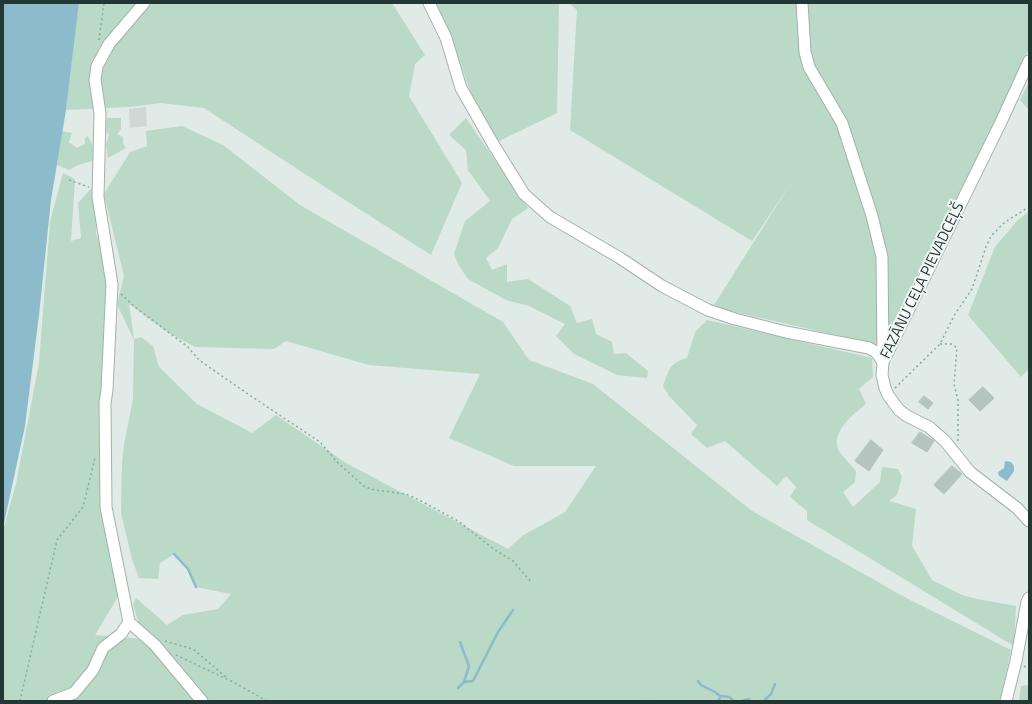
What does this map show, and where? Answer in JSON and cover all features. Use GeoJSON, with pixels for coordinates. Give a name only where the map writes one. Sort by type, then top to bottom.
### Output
{"type":"FeatureCollection","features":[{"type":"Feature","properties":{"kind":"street"},"geometry":{"type":"LineString","coordinates":[[144,3],[109,44],[97,66],[95,80],[100,113],[98,190],[100,215],[112,286],[107,390],[105,403],[106,507],[130,622],[155,645],[202,701]]}},
{"type":"Feature","properties":{"kind":"street"},"geometry":{"type":"LineString","coordinates":[[429,3],[446,38],[464,94],[524,194],[550,217],[620,258],[662,286],[708,310],[735,319],[786,332],[869,348],[876,352],[883,362]]}},
{"type":"Feature","properties":{"kind":"street"},"geometry":{"type":"LineString","coordinates":[[802,3],[805,52],[808,67],[842,123],[872,216],[882,257],[883,362]]}},
{"type":"Feature","properties":{"kind":"street","name":"FAZĀNU CEĻA PIEVADCEĻŠ"},"geometry":{"type":"LineString","coordinates":[[1029,61],[997,130],[883,362],[882,375],[884,388],[888,396],[899,410],[907,416],[929,427],[945,440],[970,472],[1017,508],[1029,521]]}},
{"type":"Feature","properties":{"kind":"street"},"geometry":{"type":"LineString","coordinates":[[1006,701],[1029,598]]}},
{"type":"Feature","properties":{"kind":"street"},"geometry":{"type":"LineString","coordinates":[[53,701],[74,693],[93,670],[103,648],[121,634],[130,622]]}},
{"type":"Feature","properties":{"kind":"street"},"geometry":{"type":"LineString","coordinates":[[121,634],[132,632],[144,635]]}},
{"type":"Feature","properties":{"kind":"path"},"geometry":{"type":"LineString","coordinates":[[99,45],[104,3]]}},
{"type":"Feature","properties":{"kind":"path"},"geometry":{"type":"LineString","coordinates":[[69,180],[98,190]]}},
{"type":"Feature","properties":{"kind":"path"},"geometry":{"type":"LineString","coordinates":[[888,396],[940,344],[955,314],[972,289],[991,236],[1005,222],[1029,207]]}},
{"type":"Feature","properties":{"kind":"path"},"geometry":{"type":"LineString","coordinates":[[112,286],[135,307],[188,347],[200,360],[244,392],[320,442],[338,463],[365,487],[375,490],[406,494],[421,500],[458,521],[495,550],[512,561],[532,583]]}},
{"type":"Feature","properties":{"kind":"path"},"geometry":{"type":"LineString","coordinates":[[940,344],[952,344],[957,348],[954,384],[958,400],[957,456]]}},
{"type":"Feature","properties":{"kind":"path"},"geometry":{"type":"LineString","coordinates":[[20,701],[57,540],[83,507],[96,453]]}},
{"type":"Feature","properties":{"kind":"path"},"geometry":{"type":"LineString","coordinates":[[144,635],[193,649],[229,680]]}},
{"type":"Feature","properties":{"kind":"path"},"geometry":{"type":"LineString","coordinates":[[176,655],[229,680],[267,701]]}},
{"type":"Feature","properties":{"kind":"shaded area"},"geometry":{"type":"Polygon","coordinates":[[[146,107],[147,126],[130,128],[129,109],[146,107]]]}},
{"type":"Feature","properties":{"kind":"green space"},"geometry":{"type":"Polygon","coordinates":[[[79,3],[392,3],[425,55],[415,64],[409,96],[462,183],[431,255],[204,108],[161,103],[128,107],[66,110],[79,3]]]}},
{"type":"Feature","properties":{"kind":"green space"},"geometry":{"type":"Polygon","coordinates":[[[432,3],[559,3],[557,113],[493,144],[470,91],[452,39],[432,3]]]}},
{"type":"Feature","properties":{"kind":"green space"},"geometry":{"type":"Polygon","coordinates":[[[569,3],[796,3],[801,24],[801,47],[834,117],[880,259],[881,340],[876,344],[730,311],[714,305],[791,183],[752,241],[570,130],[577,10],[569,3]]]}},
{"type":"Feature","properties":{"kind":"green space"},"geometry":{"type":"Polygon","coordinates":[[[805,3],[1029,3],[1029,49],[992,129],[888,333],[884,257],[874,211],[811,63],[805,3]]]}},
{"type":"Feature","properties":{"kind":"green space"},"geometry":{"type":"Polygon","coordinates":[[[1029,82],[1029,110],[1020,100],[1029,82]]]}},
{"type":"Feature","properties":{"kind":"green space"},"geometry":{"type":"Polygon","coordinates":[[[107,118],[121,118],[121,129],[117,134],[123,137],[123,144],[126,148],[108,158],[106,144],[109,135],[105,129],[107,118]]]}},
{"type":"Feature","properties":{"kind":"green space"},"geometry":{"type":"Polygon","coordinates":[[[466,118],[528,208],[512,219],[498,248],[486,258],[492,270],[507,264],[507,282],[528,279],[570,306],[577,323],[592,319],[596,334],[612,342],[614,354],[626,353],[648,371],[647,378],[617,375],[574,354],[556,336],[565,324],[529,306],[506,300],[468,279],[459,266],[454,254],[465,221],[490,201],[468,170],[466,150],[449,135],[466,118]]]}},
{"type":"Feature","properties":{"kind":"green space"},"geometry":{"type":"Polygon","coordinates":[[[182,126],[223,145],[300,205],[503,322],[529,360],[593,384],[752,511],[908,599],[1011,650],[1000,701],[3,701],[3,530],[16,484],[39,363],[50,222],[63,173],[75,179],[71,241],[81,238],[78,203],[96,183],[96,234],[113,268],[101,472],[109,557],[119,595],[95,635],[144,639],[133,605],[136,598],[167,625],[183,615],[218,609],[231,594],[196,587],[187,569],[174,554],[160,563],[158,579],[139,578],[132,559],[121,513],[122,462],[133,399],[134,340],[117,304],[124,276],[104,194],[130,152],[147,146],[146,131],[182,126]],[[129,304],[134,339],[141,337],[153,346],[159,367],[197,404],[252,433],[276,415],[346,463],[508,549],[522,536],[565,512],[596,466],[514,466],[449,438],[480,374],[369,365],[286,341],[274,349],[195,347],[169,333],[129,304]]]}},
{"type":"Feature","properties":{"kind":"green space"},"geometry":{"type":"Polygon","coordinates":[[[62,131],[72,133],[69,142],[77,148],[85,144],[85,138],[88,136],[94,148],[95,160],[78,165],[69,170],[57,165],[62,131]]]}},
{"type":"Feature","properties":{"kind":"green space"},"geometry":{"type":"Polygon","coordinates":[[[1029,211],[1029,369],[1021,377],[968,315],[995,247],[1016,222],[1029,211]]]}},
{"type":"Feature","properties":{"kind":"green space"},"geometry":{"type":"Polygon","coordinates":[[[707,320],[872,358],[873,377],[859,389],[866,404],[845,423],[838,435],[837,442],[839,451],[856,471],[855,482],[843,492],[853,507],[880,482],[882,467],[898,469],[902,477],[897,495],[889,501],[916,509],[912,546],[932,580],[962,595],[1016,606],[1014,646],[807,520],[807,511],[790,497],[796,487],[786,476],[777,486],[725,441],[707,448],[691,434],[697,425],[669,396],[663,386],[670,368],[676,362],[687,358],[695,332],[707,320]]]}},
{"type":"Feature","properties":{"kind":"green space"},"geometry":{"type":"Polygon","coordinates":[[[1028,685],[1029,701],[1019,701],[1021,686],[1028,685]]]}},
{"type":"Feature","properties":{"kind":"water"},"geometry":{"type":"Polygon","coordinates":[[[3,3],[79,3],[66,110],[51,200],[39,315],[25,426],[3,528],[3,3]]]}},
{"type":"Feature","properties":{"kind":"water"},"geometry":{"type":"Polygon","coordinates":[[[1005,461],[1011,462],[1014,466],[1014,471],[1007,481],[999,476],[998,472],[1004,468],[1005,461]]]}},
{"type":"Feature","properties":{"kind":"building"},"geometry":{"type":"Polygon","coordinates":[[[983,387],[994,398],[980,411],[969,400],[983,387]]]}},
{"type":"Feature","properties":{"kind":"building"},"geometry":{"type":"Polygon","coordinates":[[[924,396],[933,403],[928,409],[919,402],[924,396]]]}},
{"type":"Feature","properties":{"kind":"building"},"geometry":{"type":"Polygon","coordinates":[[[920,432],[934,441],[927,452],[912,443],[920,432]]]}},
{"type":"Feature","properties":{"kind":"building"},"geometry":{"type":"Polygon","coordinates":[[[871,440],[883,450],[869,471],[855,461],[871,440]]]}},
{"type":"Feature","properties":{"kind":"building"},"geometry":{"type":"Polygon","coordinates":[[[952,466],[962,474],[944,494],[934,485],[952,466]]]}},
{"type":"Feature","properties":{"kind":"waterway"},"geometry":{"type":"LineString","coordinates":[[174,554],[188,569],[196,587]]}},
{"type":"Feature","properties":{"kind":"waterway"},"geometry":{"type":"LineString","coordinates":[[458,688],[464,682],[473,681],[498,632],[513,610]]}},
{"type":"Feature","properties":{"kind":"waterway"},"geometry":{"type":"LineString","coordinates":[[460,642],[469,666],[464,682]]}},
{"type":"Feature","properties":{"kind":"waterway"},"geometry":{"type":"LineString","coordinates":[[698,681],[701,685],[720,696],[729,697],[734,701]]}},
{"type":"Feature","properties":{"kind":"waterway"},"geometry":{"type":"LineString","coordinates":[[764,701],[771,694],[775,684]]}},
{"type":"Feature","properties":{"kind":"waterway"},"geometry":{"type":"LineString","coordinates":[[717,701],[719,700],[720,696]]}},
{"type":"Feature","properties":{"kind":"waterway"},"geometry":{"type":"LineString","coordinates":[[742,701],[749,699],[750,701]]}}]}
